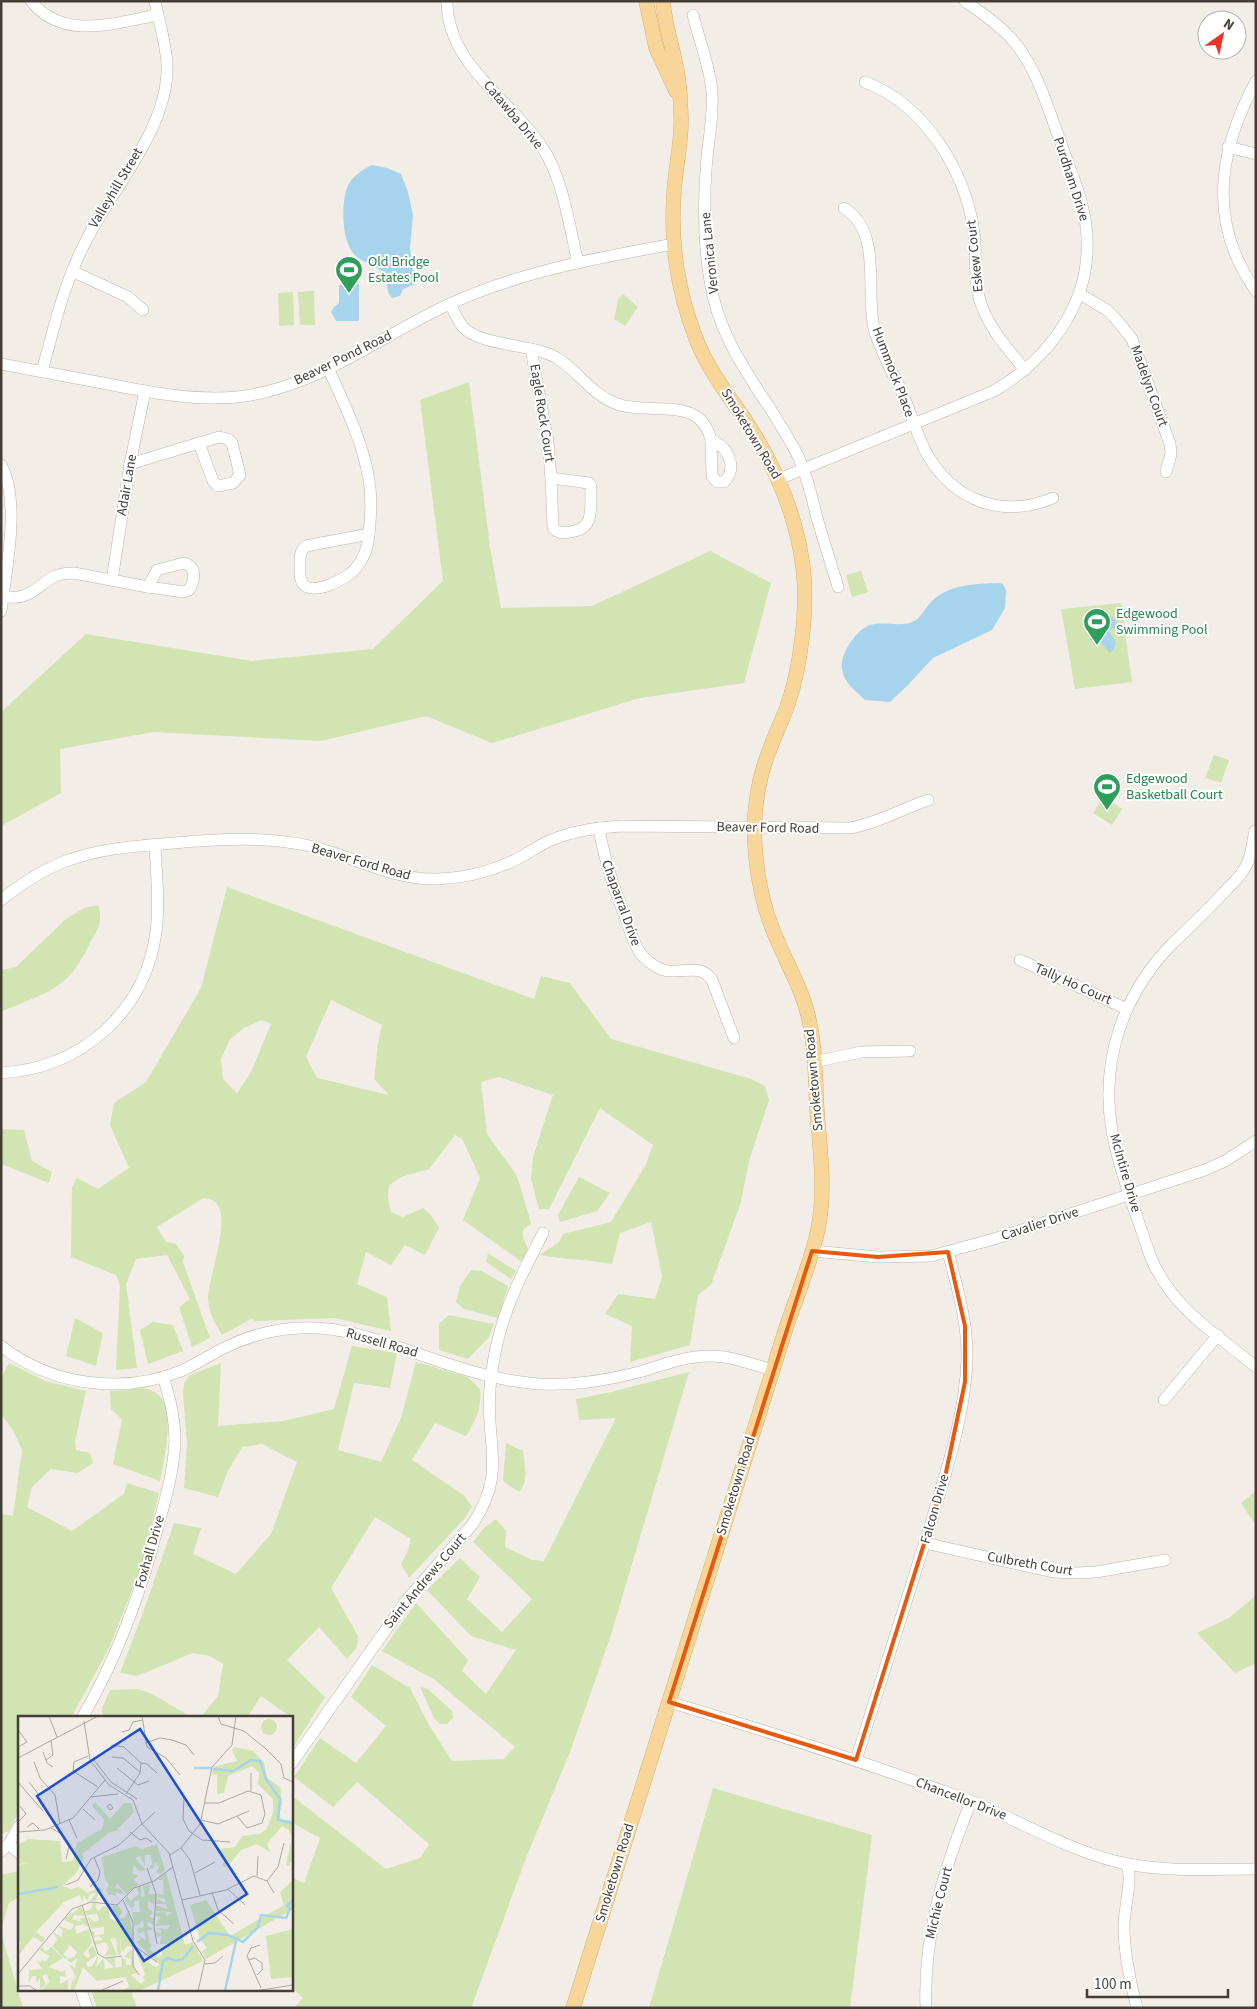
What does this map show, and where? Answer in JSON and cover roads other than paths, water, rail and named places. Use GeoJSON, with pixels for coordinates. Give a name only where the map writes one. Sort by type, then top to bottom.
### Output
{"type":"FeatureCollection","features":[{"type":"Feature","properties":{"kind":"main road","name":"Smoketown Road"},"geometry":{"type":"LineString","coordinates":[[646,1],[656,48],[680,101]]}},
{"type":"Feature","properties":{"kind":"main road","name":"Smoketown Road"},"geometry":{"type":"LineString","coordinates":[[574,2008],[772,1370],[812,1251],[818,1229],[822,1187],[811,1028],[800,990],[778,943],[763,902],[755,855],[754,827],[762,770],[794,686],[799,661],[803,622],[804,580],[800,544],[779,479],[747,422],[710,366],[696,339],[685,305],[674,244],[674,194],[680,140],[680,101],[677,73],[668,37],[663,1]]}},
{"type":"Feature","properties":{"kind":"street"},"geometry":{"type":"LineString","coordinates":[[30,1],[47,16],[60,22],[83,27],[104,26],[157,15]]}},
{"type":"Feature","properties":{"kind":"street","name":"Valleyhill Street"},"geometry":{"type":"LineString","coordinates":[[42,372],[54,325],[72,272],[100,212],[138,153],[160,110],[167,65],[155,1]]}},
{"type":"Feature","properties":{"kind":"street","name":"Catawba Drive"},"geometry":{"type":"LineString","coordinates":[[447,1],[449,24],[453,37],[463,56],[537,140],[551,163],[557,178],[578,263]]}},
{"type":"Feature","properties":{"kind":"street","name":"Purdham Drive"},"geometry":{"type":"LineString","coordinates":[[779,479],[994,391],[1026,370],[1053,343],[1080,294],[1087,256],[1086,224],[1082,203],[1049,110],[1030,65],[1021,51],[1004,30],[965,1]]}},
{"type":"Feature","properties":{"kind":"street","name":"Veronica Lane"},"geometry":{"type":"LineString","coordinates":[[693,15],[710,74],[712,92],[705,214],[709,274],[713,296],[719,318],[731,346],[804,469],[838,587]]}},
{"type":"Feature","properties":{"kind":"street"},"geometry":{"type":"LineString","coordinates":[[1256,81],[1243,105],[1228,147],[1223,176],[1224,218],[1232,248],[1240,266],[1256,291]]}},
{"type":"Feature","properties":{"kind":"street","name":"Eskew Court"},"geometry":{"type":"LineString","coordinates":[[864,82],[879,88],[906,105],[929,131],[947,156],[961,185],[970,212],[976,254],[976,287],[980,302],[990,326],[1026,370]]}},
{"type":"Feature","properties":{"kind":"street"},"geometry":{"type":"LineString","coordinates":[[1228,147],[1256,154]]}},
{"type":"Feature","properties":{"kind":"street","name":"Hummock Place"},"geometry":{"type":"LineString","coordinates":[[844,208],[855,217],[866,234],[870,264],[870,299],[874,328],[880,346],[927,453],[937,470],[954,488],[980,502],[1010,507],[1026,506],[1053,498]]}},
{"type":"Feature","properties":{"kind":"street","name":"Beaver Pond Road"},"geometry":{"type":"LineString","coordinates":[[1,364],[145,391],[190,397],[236,397],[282,387],[328,368],[450,304],[504,283],[578,263],[674,244]]}},
{"type":"Feature","properties":{"kind":"street"},"geometry":{"type":"LineString","coordinates":[[72,272],[128,297],[144,310]]}},
{"type":"Feature","properties":{"kind":"street","name":"Madelyn Court"},"geometry":{"type":"LineString","coordinates":[[1080,294],[1107,310],[1132,339],[1170,444],[1171,454],[1166,472]]}},
{"type":"Feature","properties":{"kind":"street"},"geometry":{"type":"LineString","coordinates":[[450,304],[460,322],[472,333],[482,338],[531,349],[556,358],[567,365],[594,392],[618,404],[639,408],[692,412],[705,424],[711,440]]}},
{"type":"Feature","properties":{"kind":"street","name":"Eagle Rock Court"},"geometry":{"type":"LineString","coordinates":[[531,349],[548,442],[553,527],[556,531],[563,533],[580,531],[585,528],[589,521],[591,486],[589,483],[551,478]]}},
{"type":"Feature","properties":{"kind":"street"},"geometry":{"type":"LineString","coordinates":[[328,368],[345,406],[365,462],[371,498],[369,534],[363,557],[347,577],[324,586],[310,588],[302,584],[300,579],[300,554],[306,546],[369,534]]}},
{"type":"Feature","properties":{"kind":"street","name":"Adair Lane"},"geometry":{"type":"LineString","coordinates":[[112,580],[130,464],[145,391]]}},
{"type":"Feature","properties":{"kind":"street"},"geometry":{"type":"LineString","coordinates":[[130,464],[199,443],[219,437],[228,439],[233,447],[240,475],[238,480],[230,485],[218,486],[215,484],[199,443]]}},
{"type":"Feature","properties":{"kind":"street"},"geometry":{"type":"LineString","coordinates":[[1,465],[10,485],[12,507],[1,610]]}},
{"type":"Feature","properties":{"kind":"street"},"geometry":{"type":"LineString","coordinates":[[3,597],[22,596],[31,592],[46,580],[64,573],[148,587]]}},
{"type":"Feature","properties":{"kind":"street","name":"Beaver Ford Road"},"geometry":{"type":"LineString","coordinates":[[1,900],[32,878],[66,861],[115,848],[222,840],[296,843],[341,855],[396,875],[436,879],[463,876],[500,866],[554,839],[599,828],[621,826],[850,828],[879,821],[910,806],[928,800]]}},
{"type":"Feature","properties":{"kind":"street","name":"Chaparral Drive"},"geometry":{"type":"LineString","coordinates":[[599,828],[610,877],[639,952],[650,964],[662,970],[673,972],[696,969],[708,974],[734,1038]]}},
{"type":"Feature","properties":{"kind":"street","name":"McIntire Drive"},"geometry":{"type":"LineString","coordinates":[[1255,832],[1250,854],[1242,873],[1160,957],[1138,988],[1127,1009],[1114,1046],[1110,1067],[1109,1093],[1112,1130],[1117,1152],[1151,1258],[1166,1288],[1186,1310],[1256,1367]]}},
{"type":"Feature","properties":{"kind":"street"},"geometry":{"type":"LineString","coordinates":[[1,1073],[35,1069],[53,1064],[73,1054],[101,1034],[133,997],[147,968],[156,930],[155,844]]}},
{"type":"Feature","properties":{"kind":"street","name":"Tally Ho Court"},"geometry":{"type":"LineString","coordinates":[[1020,960],[1127,1009]]}},
{"type":"Feature","properties":{"kind":"street"},"geometry":{"type":"LineString","coordinates":[[814,1062],[861,1052],[910,1051]]}},
{"type":"Feature","properties":{"kind":"street","name":"Cavalier Drive"},"geometry":{"type":"LineString","coordinates":[[812,1251],[878,1257],[931,1256],[948,1252],[994,1239],[1205,1170],[1224,1162],[1256,1141]]}},
{"type":"Feature","properties":{"kind":"street","name":"Saint Andrews Court"},"geometry":{"type":"LineString","coordinates":[[292,1763],[401,1607],[482,1510],[492,1481],[494,1464],[490,1410],[492,1376],[507,1310],[543,1233]]}},
{"type":"Feature","properties":{"kind":"street","name":"Falcon Drive"},"geometry":{"type":"LineString","coordinates":[[856,1760],[924,1543],[955,1436],[961,1407],[967,1360],[962,1306],[948,1252]]}},
{"type":"Feature","properties":{"kind":"street","name":"Russell Road"},"geometry":{"type":"LineString","coordinates":[[1,1346],[34,1367],[63,1378],[82,1382],[121,1383],[163,1377],[196,1364],[240,1341],[300,1328],[322,1327],[362,1336],[492,1376],[540,1384],[591,1382],[622,1376],[673,1361],[709,1356],[735,1358],[772,1370]]}},
{"type":"Feature","properties":{"kind":"street"},"geometry":{"type":"LineString","coordinates":[[1164,1400],[1218,1335]]}},
{"type":"Feature","properties":{"kind":"street","name":"Foxhall Drive"},"geometry":{"type":"LineString","coordinates":[[83,1716],[107,1672],[147,1571],[168,1488],[174,1454],[174,1424],[163,1377]]}},
{"type":"Feature","properties":{"kind":"street","name":"Culbreth Court"},"geometry":{"type":"LineString","coordinates":[[924,1543],[1053,1572],[1096,1572],[1165,1560]]}},
{"type":"Feature","properties":{"kind":"street","name":"Chancellor Drive"},"geometry":{"type":"LineString","coordinates":[[669,1702],[856,1760],[971,1802],[1080,1850],[1127,1864],[1174,1869],[1256,1869]]}},
{"type":"Feature","properties":{"kind":"street","name":"Michie Court"},"geometry":{"type":"LineString","coordinates":[[926,2008],[926,1965],[930,1934],[952,1852],[971,1802]]}},
{"type":"Feature","properties":{"kind":"street"},"geometry":{"type":"LineString","coordinates":[[18,1828],[5,1848],[18,1853]]}},
{"type":"Feature","properties":{"kind":"street"},"geometry":{"type":"LineString","coordinates":[[1127,1864],[1130,1873],[1125,1902],[1125,1947],[1137,2008]]}},
{"type":"Feature","properties":{"kind":"street"},"geometry":{"type":"LineString","coordinates":[[82,1992],[87,2008]]}},
{"type":"Feature","properties":{"kind":"water"},"geometry":{"type":"Polygon","coordinates":[[[372,165],[387,168],[401,174],[408,192],[413,215],[410,248],[413,270],[418,280],[415,284],[403,289],[400,296],[392,298],[383,273],[357,257],[348,244],[345,234],[343,214],[347,188],[357,174],[372,165]]]}},
{"type":"Feature","properties":{"kind":"water","name":"Old Bridge Estates Pool"},"geometry":{"type":"Polygon","coordinates":[[[359,284],[359,321],[336,321],[331,312],[339,303],[339,285],[359,284]]]}},
{"type":"Feature","properties":{"kind":"water"},"geometry":{"type":"Polygon","coordinates":[[[1003,584],[1006,590],[1005,608],[992,630],[933,658],[890,702],[865,700],[845,679],[842,670],[844,656],[851,641],[862,629],[875,624],[906,624],[916,620],[938,596],[954,588],[1003,584]]]}},
{"type":"Feature","properties":{"kind":"water"},"geometry":{"type":"Polygon","coordinates":[[[1095,614],[1101,620],[1111,616],[1116,620],[1115,628],[1108,630],[1116,642],[1114,649],[1110,653],[1101,643],[1096,644],[1090,640],[1095,627],[1089,620],[1095,614]]]}},
{"type":"Feature","properties":{"kind":"place","name":"Old Bridge Estates Pool"},"geometry":{"type":"Point","coordinates":[349,294]}},
{"type":"Feature","properties":{"kind":"place","name":"Edgewood Swimming Pool"},"geometry":{"type":"Point","coordinates":[1097,646]}},
{"type":"Feature","properties":{"kind":"place","name":"Edgewood Basketball Court"},"geometry":{"type":"Point","coordinates":[1107,811]}}]}
